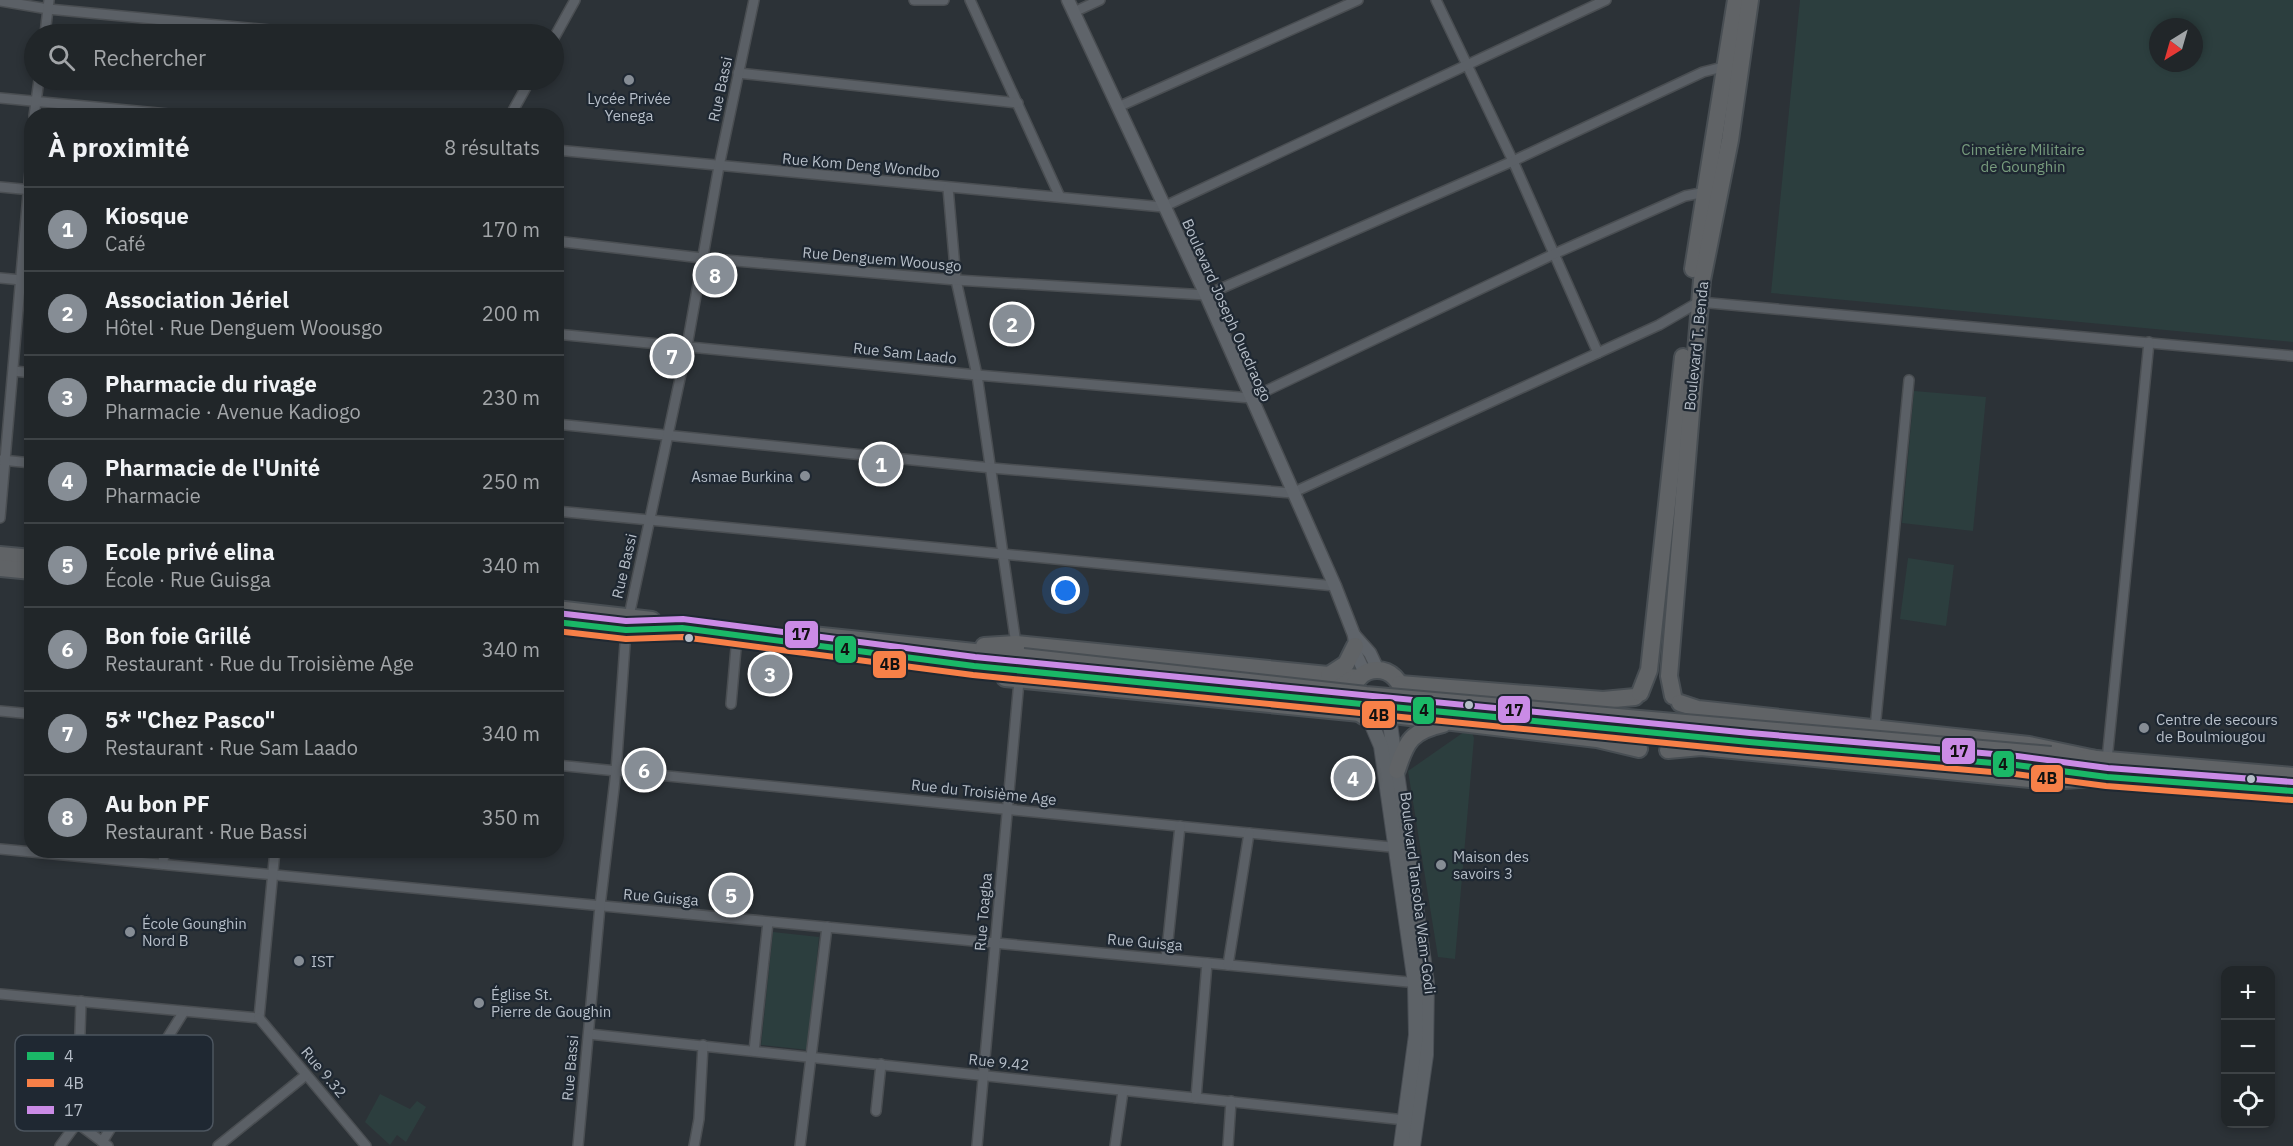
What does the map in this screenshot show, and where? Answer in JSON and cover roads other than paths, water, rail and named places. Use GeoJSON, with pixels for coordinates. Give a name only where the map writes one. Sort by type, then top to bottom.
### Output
{"type":"FeatureCollection","features":[{"type":"Feature","properties":{"kind":"highway","name":"Boulevard T. Benda"},"geometry":{"type":"LineString","coordinates":[[1637,695],[1649,670],[1706,192],[1736,0]]}},
{"type":"Feature","properties":{"kind":"highway","name":"Boulevard T. Benda"},"geometry":{"type":"LineString","coordinates":[[1677,699],[1669,676],[1694,305],[1730,140],[1750,0]]}},
{"type":"Feature","properties":{"kind":"highway"},"geometry":{"type":"LineString","coordinates":[[0,562],[24,559]]}},
{"type":"Feature","properties":{"kind":"highway"},"geometry":{"type":"LineString","coordinates":[[0,562],[24,570]]}},
{"type":"Feature","properties":{"kind":"highway"},"geometry":{"type":"LineString","coordinates":[[564,611],[627,624],[973,658],[1738,741],[2051,762],[2102,759]]}},
{"type":"Feature","properties":{"kind":"highway"},"geometry":{"type":"LineString","coordinates":[[564,622],[682,628],[737,637],[973,658],[988,645],[1020,663],[1379,720],[1391,716],[1597,739],[1653,753],[1701,747],[2050,781],[2106,777],[2293,791]]}},
{"type":"Feature","properties":{"kind":"highway"},"geometry":{"type":"LineString","coordinates":[[1329,675],[1346,664],[1355,641]]}},
{"type":"Feature","properties":{"kind":"highway"},"geometry":{"type":"LineString","coordinates":[[1020,663],[1329,675],[1391,674],[1400,684],[1402,700],[1391,716]]}},
{"type":"Feature","properties":{"kind":"highway"},"geometry":{"type":"LineString","coordinates":[[1020,663],[1959,749],[2051,762],[2106,777]]}},
{"type":"Feature","properties":{"kind":"highway"},"geometry":{"type":"LineString","coordinates":[[1365,716],[1355,707],[1352,692],[1367,673]]}},
{"type":"Feature","properties":{"kind":"highway"},"geometry":{"type":"LineString","coordinates":[[1400,684],[1603,700],[1660,690],[1698,709],[2028,745],[2102,759],[2293,776]]}},
{"type":"Feature","properties":{"kind":"highway"},"geometry":{"type":"LineString","coordinates":[[1637,695],[1626,709],[1623,724],[1628,738],[1639,749]]}},
{"type":"Feature","properties":{"kind":"highway"},"geometry":{"type":"LineString","coordinates":[[1668,750],[1679,742],[1685,730],[1686,716],[1677,699]]}},
{"type":"Feature","properties":{"kind":"highway"},"geometry":{"type":"LineString","coordinates":[[1396,770],[1408,741],[1416,734],[1425,728],[1454,722]]}},
{"type":"Feature","properties":{"kind":"main road","name":"Boulevard Tansoba Wam-Godi"},"geometry":{"type":"LineString","coordinates":[[1365,716],[1381,746],[1402,848],[1421,983],[1426,1054],[1413,1146]]}},
{"type":"Feature","properties":{"kind":"main road"},"geometry":{"type":"LineString","coordinates":[[1391,716],[1402,848]]}},
{"type":"Feature","properties":{"kind":"main road","name":"Boulevard Tansoba Wam-Godi"},"geometry":{"type":"LineString","coordinates":[[1401,1146],[1421,983]]}},
{"type":"Feature","properties":{"kind":"street"},"geometry":{"type":"LineString","coordinates":[[562,24],[575,0]]}},
{"type":"Feature","properties":{"kind":"street","name":"Rue Bassi"},"geometry":{"type":"LineString","coordinates":[[578,1146],[600,906],[616,771],[627,624],[687,346],[719,166],[754,0]]}},
{"type":"Feature","properties":{"kind":"street"},"geometry":{"type":"LineString","coordinates":[[914,0],[944,0]]}},
{"type":"Feature","properties":{"kind":"street"},"geometry":{"type":"LineString","coordinates":[[970,0],[1060,198]]}},
{"type":"Feature","properties":{"kind":"street"},"geometry":{"type":"LineString","coordinates":[[1071,6],[1100,0]]}},
{"type":"Feature","properties":{"kind":"street"},"geometry":{"type":"LineString","coordinates":[[1118,107],[1358,0]]}},
{"type":"Feature","properties":{"kind":"street"},"geometry":{"type":"LineString","coordinates":[[1436,0],[1513,161],[1598,353]]}},
{"type":"Feature","properties":{"kind":"street"},"geometry":{"type":"LineString","coordinates":[[1163,207],[1606,0]]}},
{"type":"Feature","properties":{"kind":"street"},"geometry":{"type":"LineString","coordinates":[[0,1],[221,24]]}},
{"type":"Feature","properties":{"kind":"street"},"geometry":{"type":"LineString","coordinates":[[46,24],[49,5]]}},
{"type":"Feature","properties":{"kind":"street","name":"Boulevard Joseph Ouedraogo"},"geometry":{"type":"LineString","coordinates":[[1071,6],[1206,295],[1335,586],[1355,641],[1370,653],[1367,673]]}},
{"type":"Feature","properties":{"kind":"street"},"geometry":{"type":"LineString","coordinates":[[1206,295],[1513,161],[1703,72],[1727,66]]}},
{"type":"Feature","properties":{"kind":"street"},"geometry":{"type":"LineString","coordinates":[[738,73],[1018,103]]}},
{"type":"Feature","properties":{"kind":"street"},"geometry":{"type":"LineString","coordinates":[[35,108],[38,90]]}},
{"type":"Feature","properties":{"kind":"street"},"geometry":{"type":"LineString","coordinates":[[514,108],[524,90]]}},
{"type":"Feature","properties":{"kind":"street"},"geometry":{"type":"LineString","coordinates":[[0,98],[102,108]]}},
{"type":"Feature","properties":{"kind":"street","name":"Rue Kom Deng Wondbo"},"geometry":{"type":"LineString","coordinates":[[564,151],[1163,207]]}},
{"type":"Feature","properties":{"kind":"street"},"geometry":{"type":"LineString","coordinates":[[0,187],[24,189]]}},
{"type":"Feature","properties":{"kind":"street","name":"Rue Toagba"},"geometry":{"type":"LineString","coordinates":[[948,188],[956,280],[977,375],[1020,663],[977,1146]]}},
{"type":"Feature","properties":{"kind":"street"},"geometry":{"type":"LineString","coordinates":[[1251,398],[1554,254],[1685,196],[1706,192]]}},
{"type":"Feature","properties":{"kind":"street"},"geometry":{"type":"LineString","coordinates":[[0,518],[3,460],[14,371],[19,280],[24,239]]}},
{"type":"Feature","properties":{"kind":"street","name":"Rue Denguem Woousgo"},"geometry":{"type":"LineString","coordinates":[[564,242],[702,258],[956,280],[1206,295]]}},
{"type":"Feature","properties":{"kind":"street"},"geometry":{"type":"LineString","coordinates":[[0,278],[24,280]]}},
{"type":"Feature","properties":{"kind":"street"},"geometry":{"type":"LineString","coordinates":[[564,425],[992,468],[1292,493],[1598,353],[1694,305],[2149,342],[2293,357]]}},
{"type":"Feature","properties":{"kind":"street","name":"Rue Sam Laado"},"geometry":{"type":"LineString","coordinates":[[564,335],[977,375],[1251,398]]}},
{"type":"Feature","properties":{"kind":"street"},"geometry":{"type":"LineString","coordinates":[[2102,759],[2149,342]]}},
{"type":"Feature","properties":{"kind":"street"},"geometry":{"type":"LineString","coordinates":[[14,371],[24,372]]}},
{"type":"Feature","properties":{"kind":"street"},"geometry":{"type":"LineString","coordinates":[[1875,729],[1910,380]]}},
{"type":"Feature","properties":{"kind":"street"},"geometry":{"type":"LineString","coordinates":[[3,460],[24,462]]}},
{"type":"Feature","properties":{"kind":"street"},"geometry":{"type":"LineString","coordinates":[[564,512],[1335,586]]}},
{"type":"Feature","properties":{"kind":"street"},"geometry":{"type":"LineString","coordinates":[[731,704],[737,637]]}},
{"type":"Feature","properties":{"kind":"street"},"geometry":{"type":"LineString","coordinates":[[0,711],[24,713]]}},
{"type":"Feature","properties":{"kind":"street","name":"Rue du Troisième Age"},"geometry":{"type":"LineString","coordinates":[[564,766],[1402,848]]}},
{"type":"Feature","properties":{"kind":"street"},"geometry":{"type":"LineString","coordinates":[[1166,959],[1180,826]]}},
{"type":"Feature","properties":{"kind":"street"},"geometry":{"type":"LineString","coordinates":[[1228,965],[1248,833]]}},
{"type":"Feature","properties":{"kind":"street","name":"Rue Guisga"},"geometry":{"type":"LineString","coordinates":[[0,849],[24,851]]}},
{"type":"Feature","properties":{"kind":"street","name":"Rue Guisga"},"geometry":{"type":"LineString","coordinates":[[98,858],[1421,983]]}},
{"type":"Feature","properties":{"kind":"street"},"geometry":{"type":"LineString","coordinates":[[163,858],[163,864]]}},
{"type":"Feature","properties":{"kind":"street"},"geometry":{"type":"LineString","coordinates":[[0,994],[183,1013],[260,1018],[274,858]]}},
{"type":"Feature","properties":{"kind":"street"},"geometry":{"type":"LineString","coordinates":[[754,1051],[768,922]]}},
{"type":"Feature","properties":{"kind":"street"},"geometry":{"type":"LineString","coordinates":[[800,1146],[813,1057],[827,927]]}},
{"type":"Feature","properties":{"kind":"street"},"geometry":{"type":"LineString","coordinates":[[1196,1098],[1207,963]]}},
{"type":"Feature","properties":{"kind":"street"},"geometry":{"type":"LineString","coordinates":[[80,1035],[81,1001]]}},
{"type":"Feature","properties":{"kind":"street"},"geometry":{"type":"LineString","coordinates":[[170,1035],[183,1013]]}},
{"type":"Feature","properties":{"kind":"street","name":"Rue 9.32"},"geometry":{"type":"LineString","coordinates":[[260,1018],[366,1146]]}},
{"type":"Feature","properties":{"kind":"street","name":"Rue 9.42"},"geometry":{"type":"LineString","coordinates":[[589,1034],[1405,1120]]}},
{"type":"Feature","properties":{"kind":"street"},"geometry":{"type":"LineString","coordinates":[[694,1146],[699,1119],[703,1045]]}},
{"type":"Feature","properties":{"kind":"street"},"geometry":{"type":"LineString","coordinates":[[876,1111],[881,1064]]}},
{"type":"Feature","properties":{"kind":"street"},"geometry":{"type":"LineString","coordinates":[[218,1146],[306,1075]]}},
{"type":"Feature","properties":{"kind":"street"},"geometry":{"type":"LineString","coordinates":[[1115,1146],[1123,1091]]}},
{"type":"Feature","properties":{"kind":"street"},"geometry":{"type":"LineString","coordinates":[[1228,1146],[1231,1101]]}},
{"type":"Feature","properties":{"kind":"street"},"geometry":{"type":"LineString","coordinates":[[60,1146],[71,1131]]}},
{"type":"Feature","properties":{"kind":"street"},"geometry":{"type":"LineString","coordinates":[[88,1131],[105,1144],[113,1131]]}},
{"type":"Feature","properties":{"kind":"place","name":"Lycée Privée Yenega"},"geometry":{"type":"Point","coordinates":[629,80]}},
{"type":"Feature","properties":{"kind":"place","name":"Au bon PF"},"geometry":{"type":"Point","coordinates":[715,275]}},
{"type":"Feature","properties":{"kind":"place","name":"Association Jériel"},"geometry":{"type":"Point","coordinates":[1012,324]}},
{"type":"Feature","properties":{"kind":"place","name":"5* \"Chez Pasco\""},"geometry":{"type":"Point","coordinates":[672,356]}},
{"type":"Feature","properties":{"kind":"place","name":"Kiosque"},"geometry":{"type":"Point","coordinates":[881,464]}},
{"type":"Feature","properties":{"kind":"place","name":"Asmae Burkina"},"geometry":{"type":"Point","coordinates":[805,476]}},
{"type":"Feature","properties":{"kind":"place","name":"Pharmacie du rivage"},"geometry":{"type":"Point","coordinates":[770,674]}},
{"type":"Feature","properties":{"kind":"place","name":"Centre de secours de Boulmiougou"},"geometry":{"type":"Point","coordinates":[2144,728]}},
{"type":"Feature","properties":{"kind":"place","name":"Bon foie Grillé"},"geometry":{"type":"Point","coordinates":[644,770]}},
{"type":"Feature","properties":{"kind":"place","name":"Pharmacie de l'Unité"},"geometry":{"type":"Point","coordinates":[1353,778]}},
{"type":"Feature","properties":{"kind":"place","name":"Maison des savoirs 3"},"geometry":{"type":"Point","coordinates":[1441,865]}},
{"type":"Feature","properties":{"kind":"place","name":"Ecole privé elina"},"geometry":{"type":"Point","coordinates":[731,895]}},
{"type":"Feature","properties":{"kind":"place","name":"École Gounghin Nord B"},"geometry":{"type":"Point","coordinates":[130,932]}},
{"type":"Feature","properties":{"kind":"place","name":"IST"},"geometry":{"type":"Point","coordinates":[299,961]}},
{"type":"Feature","properties":{"kind":"place","name":"Église St. Pierre de Goughin"},"geometry":{"type":"Point","coordinates":[479,1003]}},
{"type":"Feature","properties":{"kind":"park label","name":"Cimetière Militaire de Gounghin"},"geometry":{"type":"Point","coordinates":[2023,158]}}]}
